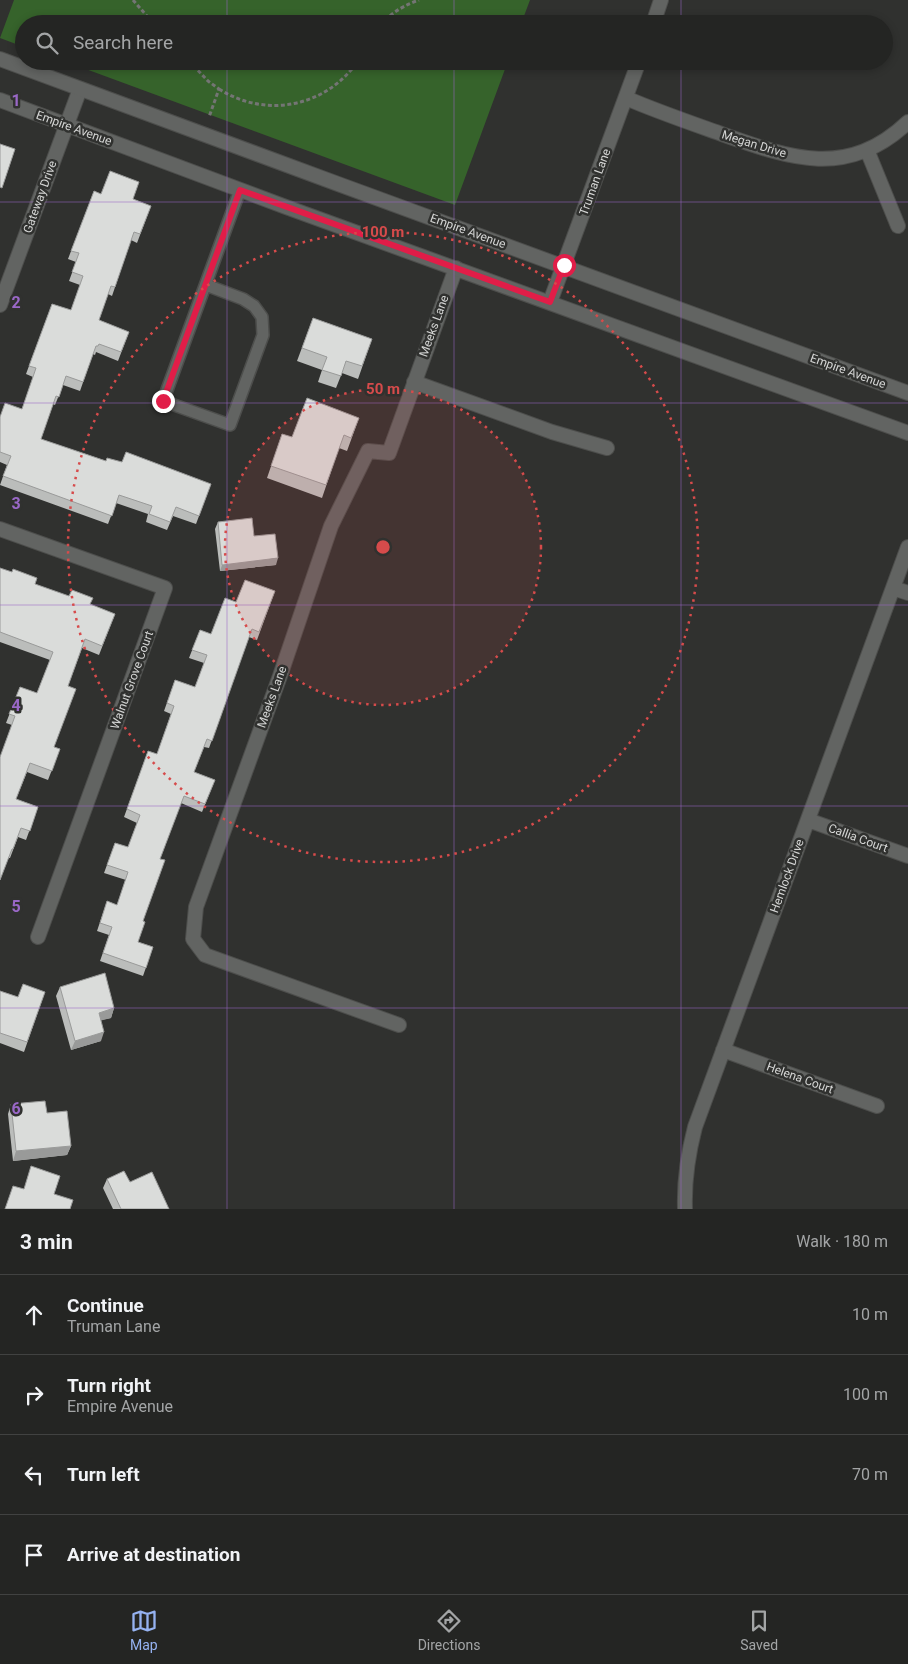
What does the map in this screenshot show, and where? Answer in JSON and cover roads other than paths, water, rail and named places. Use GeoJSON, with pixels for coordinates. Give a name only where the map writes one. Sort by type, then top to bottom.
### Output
{"type":"FeatureCollection","features":[{"type":"Feature","properties":{"kind":"street"},"geometry":{"type":"LineString","coordinates":[[656,15],[661,0]]}},
{"type":"Feature","properties":{"kind":"street","name":"Empire Avenue"},"geometry":{"type":"LineString","coordinates":[[0,58],[15,64]]}},
{"type":"Feature","properties":{"kind":"street","name":"Empire Avenue"},"geometry":{"type":"LineString","coordinates":[[31,70],[908,393]]}},
{"type":"Feature","properties":{"kind":"street","name":"Truman Lane"},"geometry":{"type":"LineString","coordinates":[[550,302],[636,70]]}},
{"type":"Feature","properties":{"kind":"street","name":"Gateway Drive"},"geometry":{"type":"LineString","coordinates":[[0,305],[6,271],[80,89]]}},
{"type":"Feature","properties":{"kind":"street","name":"Megan Drive"},"geometry":{"type":"LineString","coordinates":[[626,98],[773,152],[817,158],[839,158],[867,150],[895,134],[908,122]]}},
{"type":"Feature","properties":{"kind":"street","name":"Empire Avenue"},"geometry":{"type":"LineString","coordinates":[[0,100],[240,190],[908,433]]}},
{"type":"Feature","properties":{"kind":"street"},"geometry":{"type":"LineString","coordinates":[[867,150],[898,226]]}},
{"type":"Feature","properties":{"kind":"street","name":"Meeks Lane"},"geometry":{"type":"LineString","coordinates":[[399,1025],[205,955],[193,939],[196,907],[280,676],[331,526],[368,451],[389,453],[456,268]]}},
{"type":"Feature","properties":{"kind":"street"},"geometry":{"type":"LineString","coordinates":[[414,382],[552,432],[607,448]]}},
{"type":"Feature","properties":{"kind":"street","name":"Walnut Grove Court"},"geometry":{"type":"LineString","coordinates":[[0,529],[165,588],[38,936]]}},
{"type":"Feature","properties":{"kind":"street","name":"Hemlock Drive"},"geometry":{"type":"LineString","coordinates":[[685,1209],[684,1182],[688,1153],[695,1126],[908,547]]}},
{"type":"Feature","properties":{"kind":"street"},"geometry":{"type":"LineString","coordinates":[[893,588],[908,593]]}},
{"type":"Feature","properties":{"kind":"street","name":"Callia Court"},"geometry":{"type":"LineString","coordinates":[[808,820],[908,856]]}},
{"type":"Feature","properties":{"kind":"street","name":"Helena Court"},"geometry":{"type":"LineString","coordinates":[[723,1050],[877,1106]]}},
{"type":"Feature","properties":{"kind":"lane"},"geometry":{"type":"LineString","coordinates":[[206,285],[243,299],[254,306],[262,317],[263,335],[230,425],[163,401],[240,190]]}}]}
